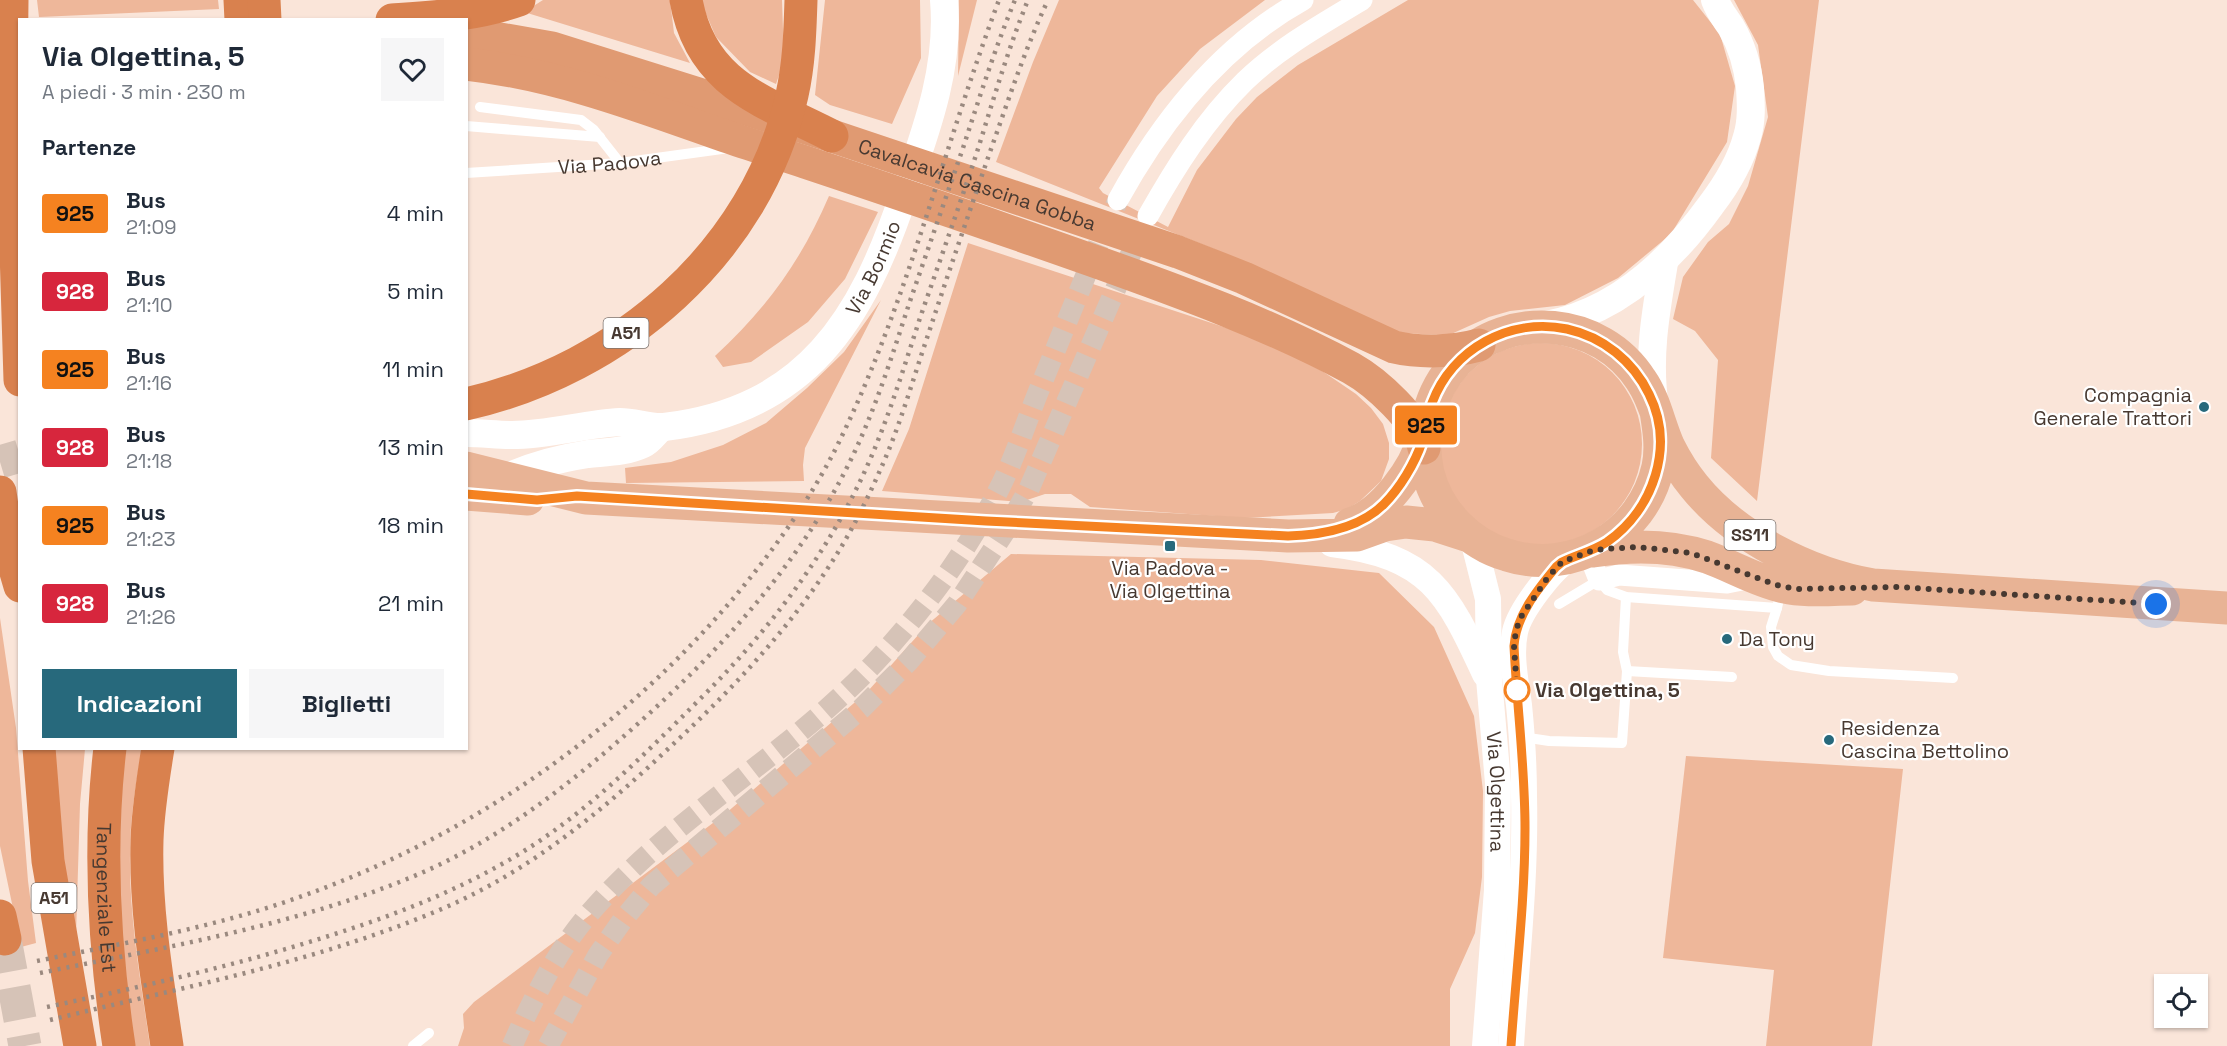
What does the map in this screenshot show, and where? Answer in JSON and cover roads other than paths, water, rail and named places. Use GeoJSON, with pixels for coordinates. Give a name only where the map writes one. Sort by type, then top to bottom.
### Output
{"type":"FeatureCollection","features":[{"type":"Feature","properties":{"kind":"highway"},"geometry":{"type":"LineString","coordinates":[[12,0],[10,89],[18,322]]}},
{"type":"Feature","properties":{"kind":"highway"},"geometry":{"type":"LineString","coordinates":[[240,0],[241,18]]}},
{"type":"Feature","properties":{"kind":"highway"},"geometry":{"type":"LineString","coordinates":[[264,0],[265,18]]}},
{"type":"Feature","properties":{"kind":"highway"},"geometry":{"type":"LineString","coordinates":[[416,18],[465,14],[519,0]]}},
{"type":"Feature","properties":{"kind":"highway"},"geometry":{"type":"LineString","coordinates":[[686,0],[690,17],[707,56],[733,84],[832,136]]}},
{"type":"Feature","properties":{"kind":"highway","name":"A51"},"geometry":{"type":"LineString","coordinates":[[468,403],[505,394],[578,363],[641,323],[690,280],[711,257],[729,234],[745,207],[768,165],[779,138],[789,107],[798,64],[801,0]]}},
{"type":"Feature","properties":{"kind":"highway","name":"Cavalcavia Cascina Gobba"},"geometry":{"type":"LineString","coordinates":[[468,33],[552,48],[832,136],[1190,256],[1394,347],[1437,350],[1461,349],[1479,345]]}},
{"type":"Feature","properties":{"kind":"highway","name":"Cavalcavia Cascina Gobba"},"geometry":{"type":"LineString","coordinates":[[468,64],[543,78],[621,98],[1080,256],[1218,307],[1352,368],[1387,396],[1424,442]]}},
{"type":"Feature","properties":{"kind":"highway"},"geometry":{"type":"LineString","coordinates":[[0,492],[5,531],[18,579]]}},
{"type":"Feature","properties":{"kind":"highway","name":"A51"},"geometry":{"type":"LineString","coordinates":[[39,750],[48,861],[80,1046]]}},
{"type":"Feature","properties":{"kind":"highway","name":"Tangenziale Est"},"geometry":{"type":"LineString","coordinates":[[110,750],[104,812],[103,891],[108,973],[118,1046]]}},
{"type":"Feature","properties":{"kind":"highway"},"geometry":{"type":"LineString","coordinates":[[158,750],[149,813],[148,878],[153,942],[167,1046]]}},
{"type":"Feature","properties":{"kind":"main road","name":"Via Bormio"},"geometry":{"type":"LineString","coordinates":[[468,434],[511,435],[620,422],[647,427],[663,427],[711,419],[727,414],[788,382],[803,370],[836,337],[853,311],[873,275],[896,218],[933,108],[942,63],[944,0]]}},
{"type":"Feature","properties":{"kind":"main road"},"geometry":{"type":"LineString","coordinates":[[1542,326],[1580,318],[1618,297],[1664,263],[1693,230],[1727,183],[1740,159],[1749,132],[1751,105],[1747,68],[1734,34],[1713,3]]}},
{"type":"Feature","properties":{"kind":"main road"},"geometry":{"type":"LineString","coordinates":[[1656,411],[1652,384],[1652,352],[1664,263]]}},
{"type":"Feature","properties":{"kind":"main road","name":"SS11"},"geometry":{"type":"LineString","coordinates":[[1899,587],[1771,590],[1706,557],[1664,549],[1615,548],[1586,563],[1527,560],[1499,553],[1473,539],[1451,518],[1429,477],[1424,442],[1431,404],[1445,376],[1466,354],[1479,345],[1509,331],[1542,326],[1575,331],[1606,345],[1637,373],[1650,395],[1670,448],[1694,486],[1742,530],[1778,552],[1834,575],[1872,585],[2227,608]]}},
{"type":"Feature","properties":{"kind":"main road","name":"SS11"},"geometry":{"type":"LineString","coordinates":[[1586,563],[1605,543],[1620,532],[1644,503],[1658,467],[1660,449],[1656,411]]}},
{"type":"Feature","properties":{"kind":"main road","name":"Via Bormio"},"geometry":{"type":"LineString","coordinates":[[506,478],[526,468],[566,458],[641,445],[650,441],[657,430],[663,427]]}},
{"type":"Feature","properties":{"kind":"main road"},"geometry":{"type":"LineString","coordinates":[[470,481],[481,451],[511,435]]}},
{"type":"Feature","properties":{"kind":"main road"},"geometry":{"type":"LineString","coordinates":[[1301,536],[1357,522],[1381,507],[1404,477],[1424,442]]}},
{"type":"Feature","properties":{"kind":"main road"},"geometry":{"type":"LineString","coordinates":[[470,481],[506,478],[577,496]]}},
{"type":"Feature","properties":{"kind":"main road"},"geometry":{"type":"LineString","coordinates":[[470,481],[537,500],[577,496],[986,521],[1301,536],[1357,535],[1385,525],[1406,522],[1435,525],[1463,533],[1473,539]]}},
{"type":"Feature","properties":{"kind":"street"},"geometry":{"type":"LineString","coordinates":[[1119,200],[1144,155],[1205,76],[1251,34],[1303,0]]}},
{"type":"Feature","properties":{"kind":"street"},"geometry":{"type":"LineString","coordinates":[[1148,216],[1201,132],[1245,81],[1290,45],[1362,0]]}},
{"type":"Feature","properties":{"kind":"street"},"geometry":{"type":"LineString","coordinates":[[1301,536],[1382,554],[1429,580],[1441,592],[1458,617],[1490,684]]}},
{"type":"Feature","properties":{"kind":"street","name":"Via Olgettina"},"geometry":{"type":"LineString","coordinates":[[1473,539],[1488,599],[1490,684],[1497,759],[1498,842],[1495,936],[1485,1046]]}},
{"type":"Feature","properties":{"kind":"street","name":"Via Olgettina"},"geometry":{"type":"LineString","coordinates":[[1511,1046],[1524,871],[1522,737],[1514,662],[1516,630],[1521,617],[1548,577],[1562,562],[1586,563]]}},
{"type":"Feature","properties":{"kind":"lane"},"geometry":{"type":"LineString","coordinates":[[480,107],[573,118],[589,125],[620,163]]}},
{"type":"Feature","properties":{"kind":"lane"},"geometry":{"type":"LineString","coordinates":[[468,126],[600,137]]}},
{"type":"Feature","properties":{"kind":"lane","name":"Via Padova"},"geometry":{"type":"LineString","coordinates":[[468,173],[620,163],[752,144]]}},
{"type":"Feature","properties":{"kind":"lane"},"geometry":{"type":"LineString","coordinates":[[1559,604],[1586,563],[1607,590],[1626,597],[1771,590],[1773,647],[1778,656],[1791,665],[1829,671],[1953,678]]}},
{"type":"Feature","properties":{"kind":"lane"},"geometry":{"type":"LineString","coordinates":[[1522,737],[1549,741],[1622,743],[1627,670],[1623,652],[1626,597]]}},
{"type":"Feature","properties":{"kind":"lane"},"geometry":{"type":"LineString","coordinates":[[1627,670],[1732,677]]}},
{"type":"Feature","properties":{"kind":"lane"},"geometry":{"type":"LineString","coordinates":[[413,1046],[429,1033]]}},
{"type":"Feature","properties":{"kind":"tunnel"},"geometry":{"type":"LineString","coordinates":[[512,1046],[552,965],[583,921],[616,884],[691,818],[807,726],[844,693],[896,639],[943,580],[971,539],[1002,483],[1118,200]]}},
{"type":"Feature","properties":{"kind":"tunnel"},"geometry":{"type":"LineString","coordinates":[[548,1046],[598,955],[651,886],[861,709],[909,661],[957,604],[1004,533],[1029,489],[1142,228]]}},
{"type":"Feature","properties":{"kind":"tunnel"},"geometry":{"type":"LineString","coordinates":[[0,462],[18,457]]}},
{"type":"Feature","properties":{"kind":"tunnel"},"geometry":{"type":"LineString","coordinates":[[5,939],[25,1046]]}},
{"type":"Feature","properties":{"kind":"railway"},"geometry":{"type":"LineString","coordinates":[[37,961],[167,934],[263,909],[357,875],[418,847],[533,778],[587,739],[638,696],[687,649],[732,600],[776,544],[804,504],[839,442],[863,389],[905,279],[999,0]]}},
{"type":"Feature","properties":{"kind":"railway"},"geometry":{"type":"LineString","coordinates":[[40,973],[269,924],[358,897],[434,867],[495,834],[579,774],[632,729],[697,668],[758,601],[785,566],[811,529],[855,451],[884,378],[1015,0]]}},
{"type":"Feature","properties":{"kind":"railway"},"geometry":{"type":"LineString","coordinates":[[47,1007],[162,981],[313,941],[373,921],[461,885],[524,851],[571,818],[636,762],[724,675],[797,587],[838,523],[872,455],[898,387],[1007,56],[1028,0]]}},
{"type":"Feature","properties":{"kind":"railway"},"geometry":{"type":"LineString","coordinates":[[50,1020],[250,972],[348,944],[444,908],[476,893],[535,858],[591,817],[693,726],[739,679],[803,603],[840,549],[870,493],[897,429],[1003,114],[1048,0]]}},
{"type":"Feature","properties":{"kind":"place","name":"Compagnia Generale Trattori"},"geometry":{"type":"Point","coordinates":[2204,407]}},
{"type":"Feature","properties":{"kind":"place","name":"Via Padova - Via Olgettina"},"geometry":{"type":"Point","coordinates":[1170,546]}},
{"type":"Feature","properties":{"kind":"place","name":"Da Tony"},"geometry":{"type":"Point","coordinates":[1727,639]}},
{"type":"Feature","properties":{"kind":"place","name":"Via Olgettina, 5"},"geometry":{"type":"Point","coordinates":[1517,690]}},
{"type":"Feature","properties":{"kind":"place","name":"Residenza Cascina Bettolino"},"geometry":{"type":"Point","coordinates":[1829,740]}}]}
